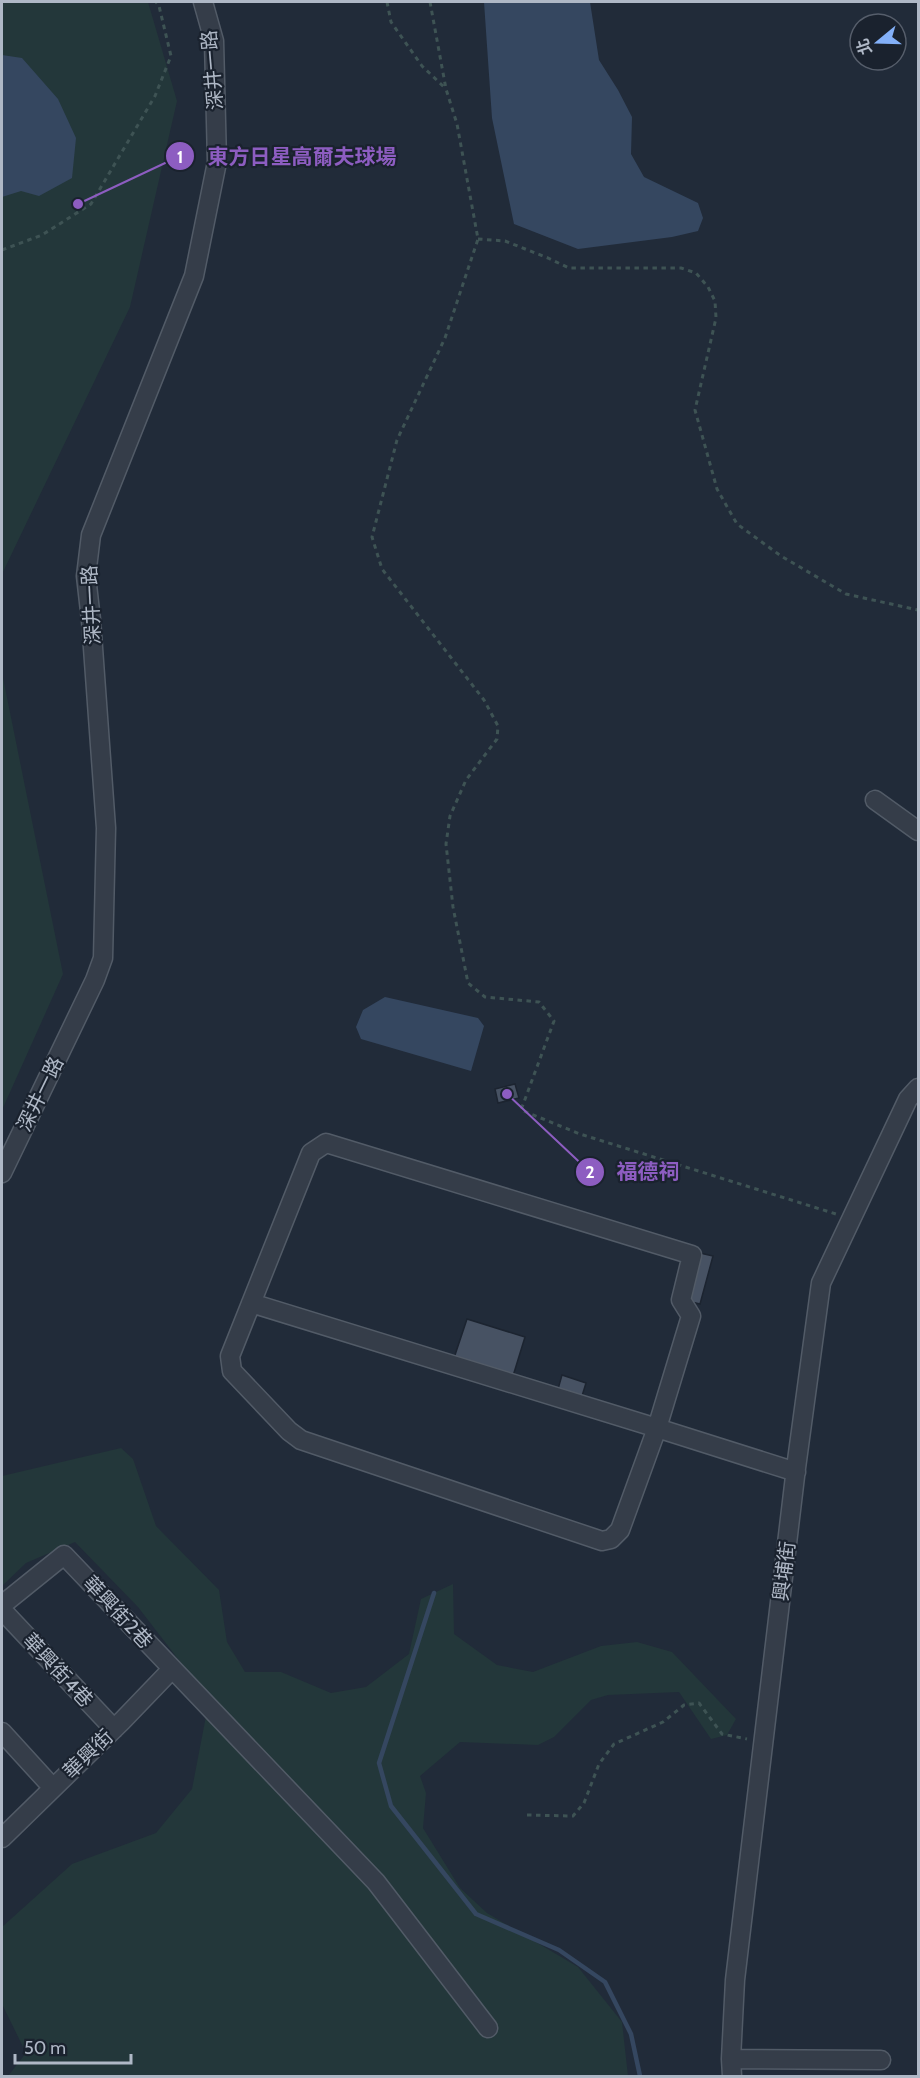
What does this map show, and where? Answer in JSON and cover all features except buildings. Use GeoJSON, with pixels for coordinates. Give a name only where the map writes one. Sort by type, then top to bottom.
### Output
{"type":"FeatureCollection","features":[{"type":"Feature","properties":{"kind":"street","name":"深井一路"},"geometry":{"type":"LineString","coordinates":[[2,1173],[95,980],[103,957],[106,828],[86,576],[91,535],[194,276],[201,242],[217,162],[213,41],[203,2]]}},
{"type":"Feature","properties":{"kind":"street"},"geometry":{"type":"LineString","coordinates":[[875,800],[918,831]]}},
{"type":"Feature","properties":{"kind":"street","name":"興埔街"},"geometry":{"type":"LineString","coordinates":[[731,2068],[735,1980],[821,1282],[908,1099],[918,1088]]}},
{"type":"Feature","properties":{"kind":"street"},"geometry":{"type":"LineString","coordinates":[[326,1143],[692,1256],[681,1300],[691,1316],[657,1428],[620,1530],[611,1539],[603,1541],[301,1440],[289,1431],[232,1371],[230,1356],[311,1153],[326,1143]]}},
{"type":"Feature","properties":{"kind":"street"},"geometry":{"type":"LineString","coordinates":[[251,1303],[796,1472]]}},
{"type":"Feature","properties":{"kind":"street","name":"華興街2巷"},"geometry":{"type":"LineString","coordinates":[[2,1605],[64,1554],[376,1882],[488,2028]]}},
{"type":"Feature","properties":{"kind":"street","name":"華興街4巷"},"geometry":{"type":"LineString","coordinates":[[2,1610],[114,1729]]}},
{"type":"Feature","properties":{"kind":"street","name":"華興街"},"geometry":{"type":"LineString","coordinates":[[2,1838],[172,1669]]}},
{"type":"Feature","properties":{"kind":"street"},"geometry":{"type":"LineString","coordinates":[[2,1732],[53,1788]]}},
{"type":"Feature","properties":{"kind":"street"},"geometry":{"type":"LineString","coordinates":[[731,2068],[881,2060]]}},
{"type":"Feature","properties":{"kind":"path"},"geometry":{"type":"LineString","coordinates":[[2,250],[42,235],[91,204],[155,96],[171,56],[159,6],[156,2]]}},
{"type":"Feature","properties":{"kind":"path"},"geometry":{"type":"LineString","coordinates":[[387,2],[391,22],[422,66],[446,89]]}},
{"type":"Feature","properties":{"kind":"path"},"geometry":{"type":"LineString","coordinates":[[430,2],[446,89],[457,124],[478,239],[445,338],[397,440],[372,537],[382,569],[484,700],[498,726],[497,739],[466,780],[450,816],[446,844],[453,907],[468,983],[485,997],[539,1002],[554,1021],[521,1110],[580,1134],[852,1219]]}},
{"type":"Feature","properties":{"kind":"path"},"geometry":{"type":"LineString","coordinates":[[478,239],[505,241],[569,268],[681,268],[696,273],[708,287],[715,302],[716,318],[695,410],[717,489],[736,524],[782,556],[846,594],[918,610]]}},
{"type":"Feature","properties":{"kind":"path"},"geometry":{"type":"LineString","coordinates":[[527,1815],[573,1816],[584,1803],[599,1764],[614,1744],[663,1722],[684,1705],[699,1703],[722,1734],[763,1743]]}},
{"type":"Feature","properties":{"kind":"green space"},"geometry":{"type":"Polygon","coordinates":[[[2,2],[148,2],[177,101],[130,307],[2,574],[2,2]]]}},
{"type":"Feature","properties":{"kind":"green space"},"geometry":{"type":"Polygon","coordinates":[[[2,673],[63,974],[2,1110],[2,673]]]}},
{"type":"Feature","properties":{"kind":"green space"},"geometry":{"type":"Polygon","coordinates":[[[121,1448],[133,1459],[156,1526],[219,1590],[227,1642],[245,1672],[281,1672],[331,1693],[366,1687],[409,1654],[421,1599],[453,1584],[454,1634],[497,1665],[533,1672],[601,1646],[637,1642],[672,1652],[736,1719],[727,1735],[711,1739],[679,1692],[608,1695],[591,1700],[554,1737],[538,1745],[460,1742],[420,1776],[426,1793],[423,1828],[460,1888],[487,1913],[578,1967],[622,2022],[628,2076],[8,2076],[26,2053],[2,2004],[2,1927],[72,1864],[156,1833],[192,1789],[206,1716],[195,1681],[138,1607],[75,1542],[26,1563],[2,1586],[2,1476],[121,1448]]]}},
{"type":"Feature","properties":{"kind":"water"},"geometry":{"type":"Polygon","coordinates":[[[484,2],[590,2],[599,60],[632,117],[631,154],[644,177],[698,203],[703,218],[698,231],[672,237],[578,249],[514,224],[492,118],[484,2]]]}},
{"type":"Feature","properties":{"kind":"water"},"geometry":{"type":"Polygon","coordinates":[[[2,55],[22,58],[58,99],[76,138],[72,178],[39,196],[21,191],[2,197],[2,55]]]}},
{"type":"Feature","properties":{"kind":"water"},"geometry":{"type":"Polygon","coordinates":[[[385,997],[478,1018],[484,1026],[471,1071],[361,1039],[356,1027],[363,1010],[385,997]]]}},
{"type":"Feature","properties":{"kind":"waterway"},"geometry":{"type":"LineString","coordinates":[[434,1593],[379,1763],[391,1806],[476,1914],[559,1950],[605,1982],[631,2034],[640,2076]]}},
{"type":"Feature","properties":{"kind":"place","name":"東方日星高爾夫球場"},"geometry":{"type":"Point","coordinates":[78,204]}},
{"type":"Feature","properties":{"kind":"place","name":"福德祠"},"geometry":{"type":"Point","coordinates":[507,1094]}}]}
